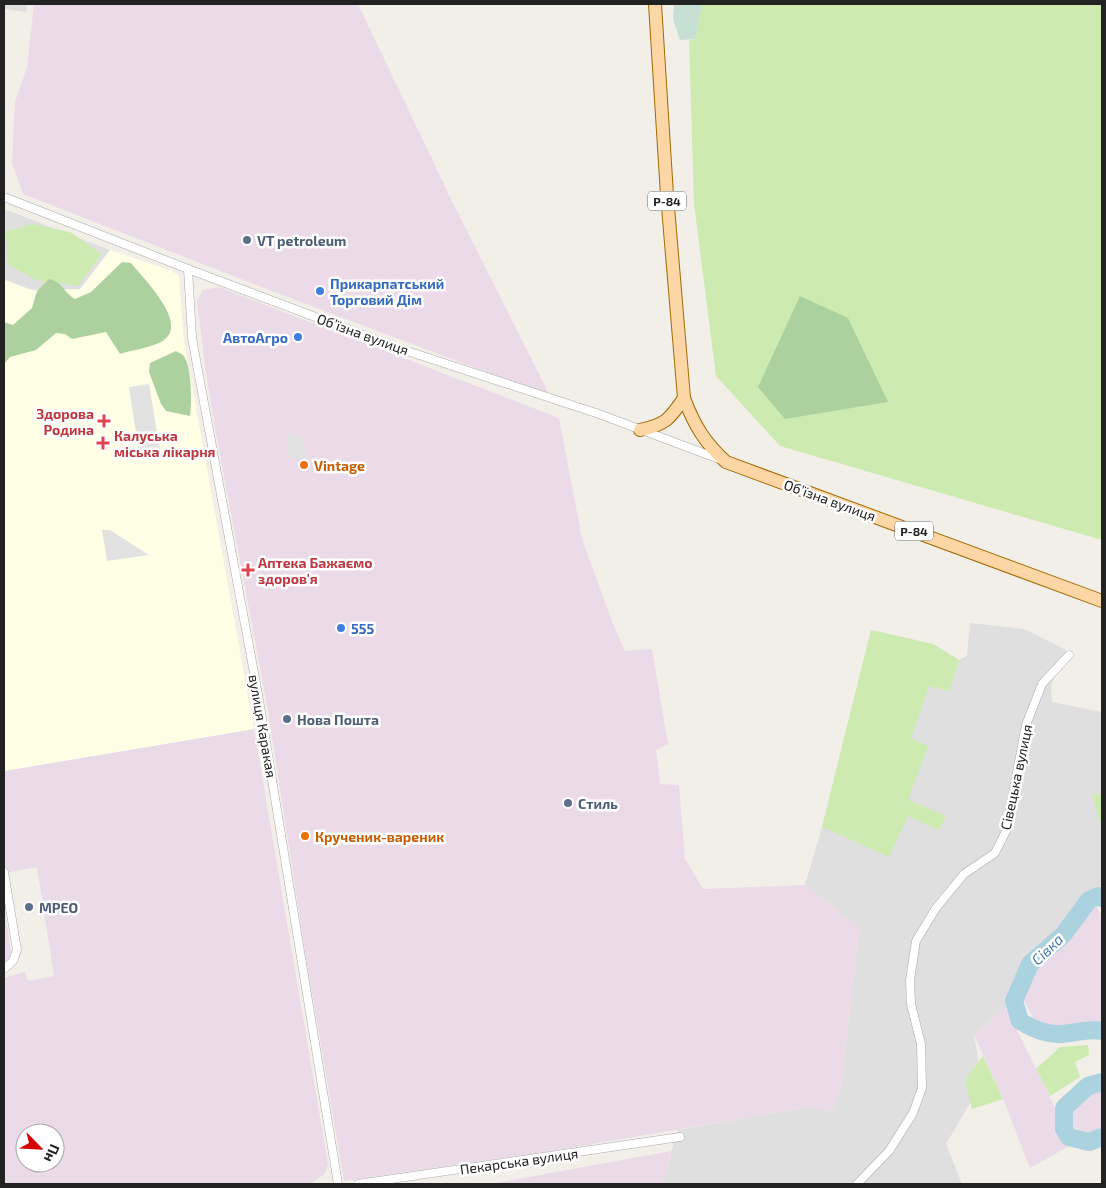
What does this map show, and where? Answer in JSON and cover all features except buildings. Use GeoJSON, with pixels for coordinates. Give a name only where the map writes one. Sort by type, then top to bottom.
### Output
{"type":"FeatureCollection","features":[{"type":"Feature","properties":{"kind":"main road","name":"Обʼїзна вулиця"},"geometry":{"type":"LineString","coordinates":[[655,4],[667,195],[684,398],[692,419],[710,447],[726,462],[1102,601]]}},
{"type":"Feature","properties":{"kind":"main road"},"geometry":{"type":"LineString","coordinates":[[640,430],[657,427],[669,419],[684,398]]}},
{"type":"Feature","properties":{"kind":"street","name":"Обʼїзна вулиця"},"geometry":{"type":"LineString","coordinates":[[4,197],[395,347],[599,414],[726,462]]}},
{"type":"Feature","properties":{"kind":"street","name":"вулиця Каракая"},"geometry":{"type":"LineString","coordinates":[[188,269],[192,338],[251,654],[338,1184]]}},
{"type":"Feature","properties":{"kind":"street","name":"Сівецька вулиця"},"geometry":{"type":"LineString","coordinates":[[856,1184],[889,1152],[913,1113],[922,1088],[921,1044],[911,1004],[910,980],[916,941],[936,908],[964,874],[995,853],[1006,831],[1026,725],[1042,684],[1069,655]]}},
{"type":"Feature","properties":{"kind":"street"},"geometry":{"type":"LineString","coordinates":[[4,872],[17,950],[13,961],[4,969]]}},
{"type":"Feature","properties":{"kind":"street","name":"Пекарська вулиця"},"geometry":{"type":"LineString","coordinates":[[358,1184],[680,1137]]}},
{"type":"Feature","properties":{"kind":"shaded area"},"geometry":{"type":"Polygon","coordinates":[[[4,4],[27,4],[26,12],[4,9],[4,4]]]}},
{"type":"Feature","properties":{"kind":"shaded area"},"geometry":{"type":"Polygon","coordinates":[[[34,4],[358,4],[450,197],[550,396],[277,293],[23,194],[12,163],[15,102],[27,67],[34,4]]]}},
{"type":"Feature","properties":{"kind":"shaded area"},"geometry":{"type":"Polygon","coordinates":[[[674,4],[702,4],[695,39],[680,40],[673,19],[674,4]]]}},
{"type":"Feature","properties":{"kind":"shaded area"},"geometry":{"type":"Polygon","coordinates":[[[4,209],[110,250],[80,289],[30,289],[4,279],[4,209]]]}},
{"type":"Feature","properties":{"kind":"shaded area","name":"Калуська міська лікарня"},"geometry":{"type":"Polygon","coordinates":[[[110,250],[172,271],[179,276],[184,342],[254,729],[4,771],[4,280],[33,291],[80,289],[110,250]]]}},
{"type":"Feature","properties":{"kind":"shaded area"},"geometry":{"type":"Polygon","coordinates":[[[219,287],[559,418],[582,539],[614,627],[625,651],[652,649],[668,744],[656,750],[660,784],[679,785],[685,859],[703,889],[805,885],[859,928],[841,1086],[832,1111],[809,1107],[552,1151],[344,1181],[306,957],[267,705],[206,374],[197,301],[203,290],[219,287]]]}},
{"type":"Feature","properties":{"kind":"shaded area"},"geometry":{"type":"Polygon","coordinates":[[[149,384],[160,449],[139,453],[129,387],[149,384]]]}},
{"type":"Feature","properties":{"kind":"shaded area"},"geometry":{"type":"Polygon","coordinates":[[[287,433],[304,437],[306,458],[289,460],[287,433]]]}},
{"type":"Feature","properties":{"kind":"shaded area"},"geometry":{"type":"Polygon","coordinates":[[[102,530],[110,530],[149,555],[107,561],[102,530]]]}},
{"type":"Feature","properties":{"kind":"shaded area"},"geometry":{"type":"Polygon","coordinates":[[[970,623],[1025,629],[1066,650],[1051,685],[1052,702],[1102,712],[1102,875],[1099,896],[1089,900],[1063,935],[1030,964],[1014,1001],[974,1035],[982,1083],[946,1144],[962,1184],[663,1184],[677,1130],[809,1107],[832,1111],[841,1086],[859,928],[805,885],[822,827],[871,630],[933,644],[959,660],[967,656],[970,623]]]}},
{"type":"Feature","properties":{"kind":"shaded area"},"geometry":{"type":"Polygon","coordinates":[[[254,729],[328,1164],[325,1174],[311,1183],[304,1184],[4,1184],[4,978],[25,972],[28,981],[54,976],[37,867],[4,873],[4,771],[254,729]]]}},
{"type":"Feature","properties":{"kind":"shaded area"},"geometry":{"type":"Polygon","coordinates":[[[4,904],[11,952],[8,962],[4,965],[4,904]]]}},
{"type":"Feature","properties":{"kind":"shaded area"},"geometry":{"type":"Polygon","coordinates":[[[1095,904],[1102,916],[1102,1027],[1093,1025],[1055,1030],[1039,1029],[1021,995],[1033,969],[1066,939],[1095,904]]]}},
{"type":"Feature","properties":{"kind":"shaded area"},"geometry":{"type":"Polygon","coordinates":[[[1006,1008],[1073,1144],[1030,1168],[1003,1099],[974,1035],[1006,1008]]]}},
{"type":"Feature","properties":{"kind":"shaded area"},"geometry":{"type":"Polygon","coordinates":[[[1102,1086],[1102,1130],[1091,1136],[1072,1126],[1071,1112],[1102,1086]]]}},
{"type":"Feature","properties":{"kind":"shaded area"},"geometry":{"type":"Polygon","coordinates":[[[671,1151],[663,1184],[490,1184],[671,1151]]]}},
{"type":"Feature","properties":{"kind":"green space"},"geometry":{"type":"Polygon","coordinates":[[[702,4],[1102,4],[1102,540],[780,446],[716,376],[694,204],[689,40],[695,39],[702,4]]]}},
{"type":"Feature","properties":{"kind":"green space"},"geometry":{"type":"Polygon","coordinates":[[[32,224],[70,232],[101,254],[78,286],[35,280],[8,264],[6,232],[32,224]]]}},
{"type":"Feature","properties":{"kind":"green space"},"geometry":{"type":"Polygon","coordinates":[[[122,262],[131,263],[153,289],[168,312],[171,323],[170,332],[164,340],[120,354],[106,332],[72,339],[65,334],[56,333],[36,350],[10,357],[4,364],[4,322],[13,325],[32,308],[37,291],[49,279],[57,282],[75,299],[91,292],[122,262]]]}},
{"type":"Feature","properties":{"kind":"green space"},"geometry":{"type":"Polygon","coordinates":[[[800,296],[848,318],[888,402],[785,419],[758,387],[800,296]]]}},
{"type":"Feature","properties":{"kind":"green space"},"geometry":{"type":"Polygon","coordinates":[[[176,351],[183,355],[186,360],[190,376],[190,416],[166,411],[161,404],[149,372],[150,363],[176,351]]]}},
{"type":"Feature","properties":{"kind":"green space"},"geometry":{"type":"Polygon","coordinates":[[[871,630],[933,644],[959,660],[949,691],[929,686],[911,738],[928,746],[908,800],[946,816],[939,830],[908,816],[889,857],[822,827],[871,630]]]}},
{"type":"Feature","properties":{"kind":"green space"},"geometry":{"type":"Polygon","coordinates":[[[1092,794],[1102,795],[1102,822],[1099,821],[1092,794]]]}},
{"type":"Feature","properties":{"kind":"green space"},"geometry":{"type":"Polygon","coordinates":[[[1088,1045],[1089,1055],[1075,1062],[1080,1077],[1050,1096],[1036,1069],[1060,1047],[1088,1045]]]}},
{"type":"Feature","properties":{"kind":"green space"},"geometry":{"type":"Polygon","coordinates":[[[983,1056],[1003,1099],[972,1109],[965,1080],[983,1056]]]}},
{"type":"Feature","properties":{"kind":"waterway","name":"Сівка"},"geometry":{"type":"LineString","coordinates":[[1102,898],[1099,896],[1089,900],[1063,935],[1030,964],[1014,1001],[1020,1021],[1037,1030],[1058,1034],[1091,1030],[1102,1031]]}},
{"type":"Feature","properties":{"kind":"waterway","name":"Сівка"},"geometry":{"type":"LineString","coordinates":[[1102,1082],[1088,1086],[1064,1108],[1064,1129],[1069,1137],[1089,1142],[1102,1137]]}},
{"type":"Feature","properties":{"kind":"place","name":"VT petroleum"},"geometry":{"type":"Point","coordinates":[247,240]}},
{"type":"Feature","properties":{"kind":"place","name":"Прикарпатський Торговий Дім"},"geometry":{"type":"Point","coordinates":[320,291]}},
{"type":"Feature","properties":{"kind":"place","name":"АвтоАгро"},"geometry":{"type":"Point","coordinates":[298,337]}},
{"type":"Feature","properties":{"kind":"place","name":"Здорова Родина"},"geometry":{"type":"Point","coordinates":[104,421]}},
{"type":"Feature","properties":{"kind":"place","name":"Калуська міська лікарня"},"geometry":{"type":"Point","coordinates":[103,443]}},
{"type":"Feature","properties":{"kind":"place","name":"Vintage"},"geometry":{"type":"Point","coordinates":[304,465]}},
{"type":"Feature","properties":{"kind":"place","name":"Аптека Бажаємо здоров'я"},"geometry":{"type":"Point","coordinates":[248,570]}},
{"type":"Feature","properties":{"kind":"place","name":"555"},"geometry":{"type":"Point","coordinates":[341,628]}},
{"type":"Feature","properties":{"kind":"place","name":"Нова Пошта"},"geometry":{"type":"Point","coordinates":[287,719]}},
{"type":"Feature","properties":{"kind":"place","name":"Стиль"},"geometry":{"type":"Point","coordinates":[568,803]}},
{"type":"Feature","properties":{"kind":"place","name":"Крученик-вареник"},"geometry":{"type":"Point","coordinates":[305,836]}},
{"type":"Feature","properties":{"kind":"place","name":"МРЕО"},"geometry":{"type":"Point","coordinates":[29,907]}}]}
